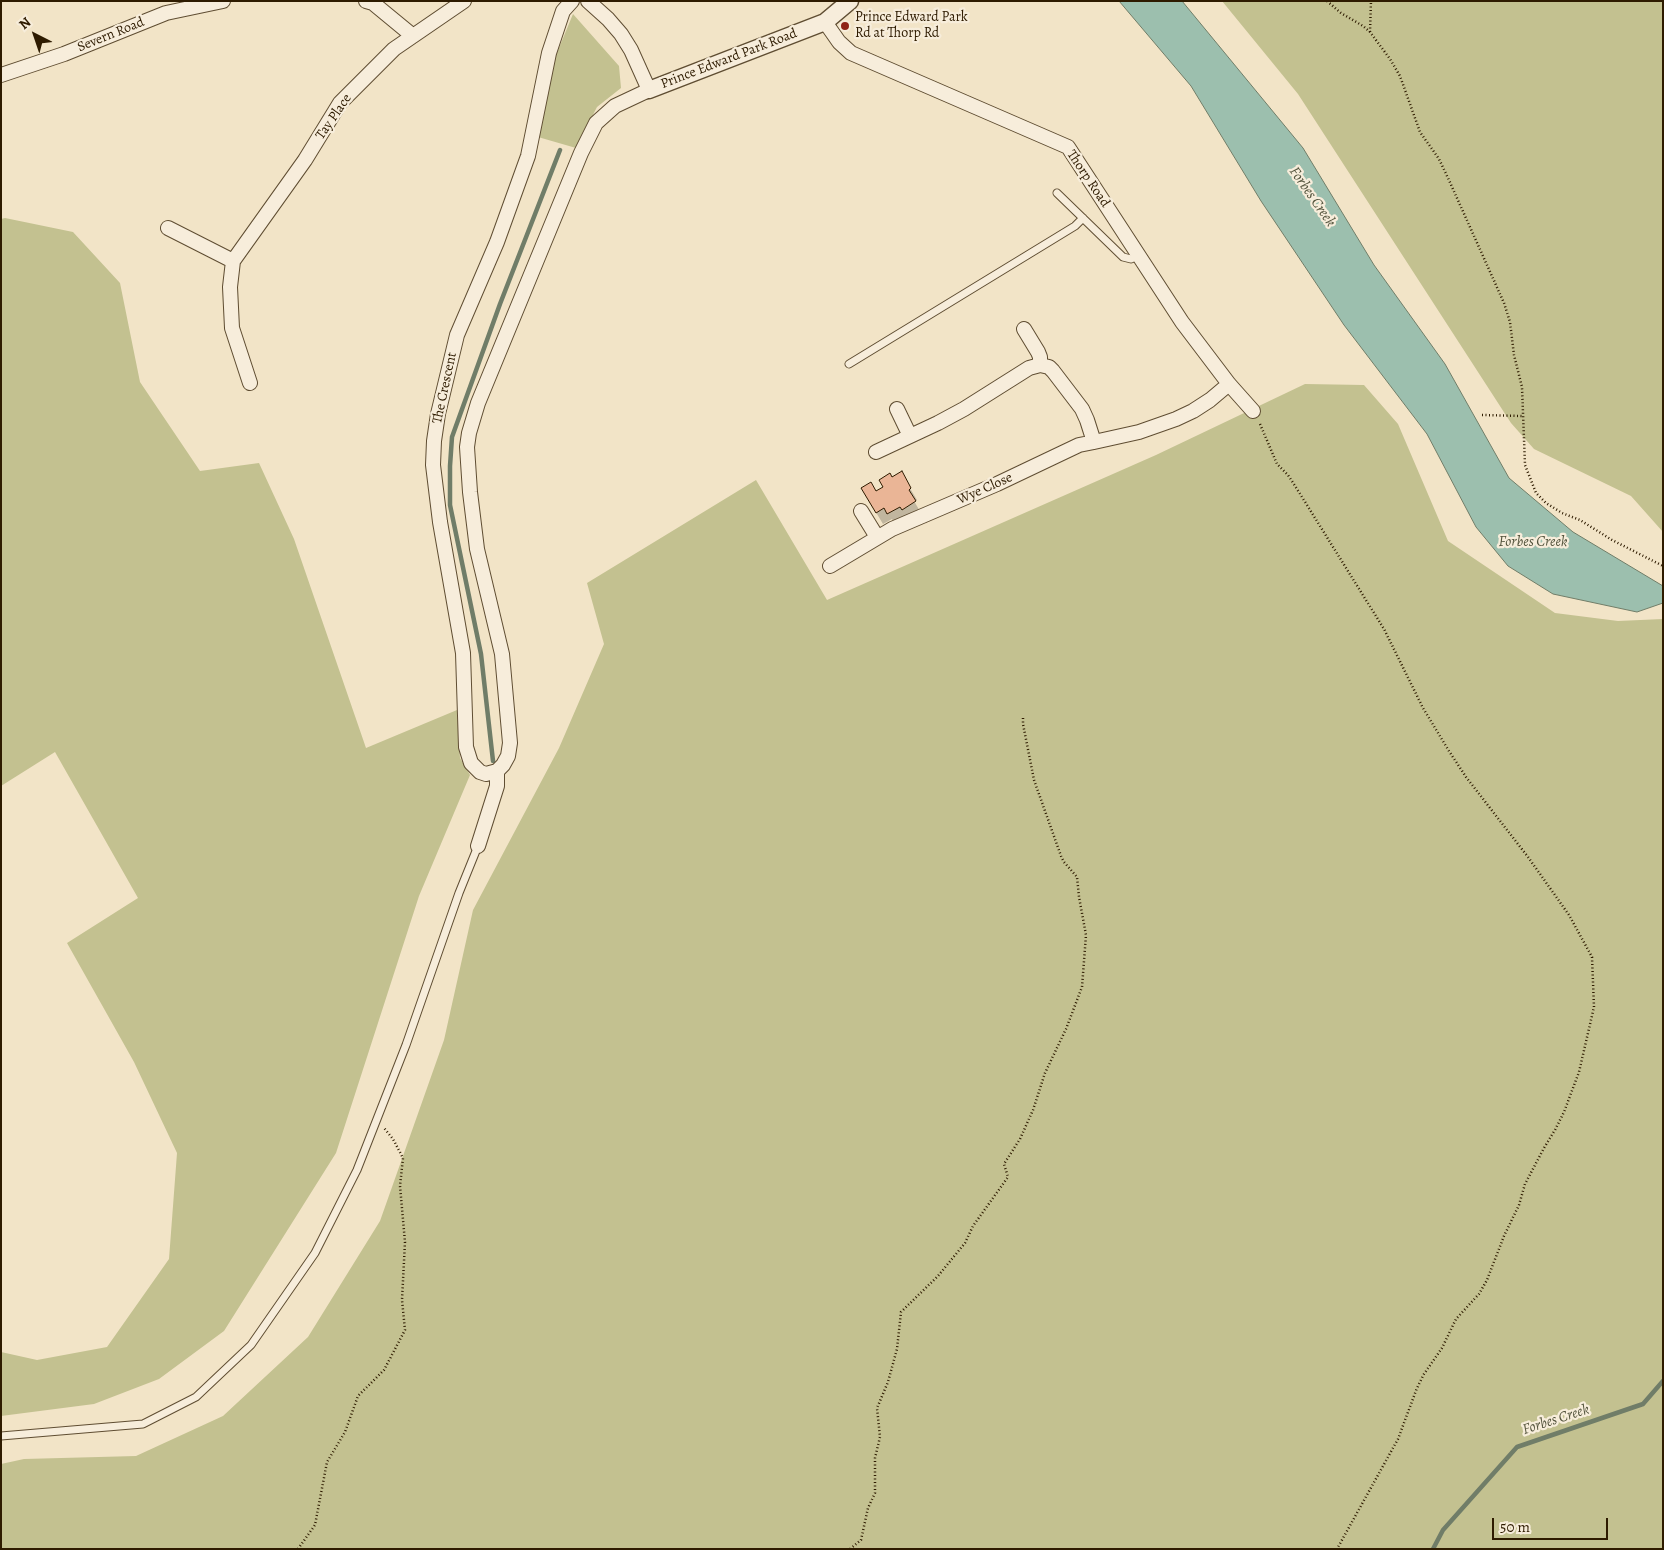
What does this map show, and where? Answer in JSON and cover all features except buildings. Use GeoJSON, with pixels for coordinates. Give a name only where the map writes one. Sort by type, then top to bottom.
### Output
{"type":"FeatureCollection","features":[{"type":"Feature","properties":{"kind":"street","name":"Severn Road"},"geometry":{"type":"LineString","coordinates":[[1,75],[64,54],[166,13],[223,1]]}},
{"type":"Feature","properties":{"kind":"street"},"geometry":{"type":"LineString","coordinates":[[366,1],[373,3],[413,36]]}},
{"type":"Feature","properties":{"kind":"street","name":"Tay Place"},"geometry":{"type":"LineString","coordinates":[[250,382],[232,328],[230,287],[233,261],[305,160],[340,103],[394,49],[464,1]]}},
{"type":"Feature","properties":{"kind":"street","name":"The Crescent"},"geometry":{"type":"LineString","coordinates":[[497,771],[486,774],[480,772],[471,763],[466,747],[464,653],[440,522],[433,466],[434,441],[438,414],[457,335],[497,242],[528,156],[549,53],[563,10],[572,1]]}},
{"type":"Feature","properties":{"kind":"street","name":"Prince Edward Park Road"},"geometry":{"type":"LineString","coordinates":[[588,1],[621,34],[631,50],[649,90],[825,22],[850,1]]}},
{"type":"Feature","properties":{"kind":"street","name":"Thorp Road"},"geometry":{"type":"LineString","coordinates":[[825,22],[839,42],[851,53],[1068,147],[1182,322],[1229,384],[1253,411]]}},
{"type":"Feature","properties":{"kind":"street"},"geometry":{"type":"LineString","coordinates":[[478,846],[497,786],[497,771],[508,756],[510,743],[502,654],[477,549],[470,492],[468,433],[482,394],[578,162],[596,124],[615,106],[649,90]]}},
{"type":"Feature","properties":{"kind":"street"},"geometry":{"type":"LineString","coordinates":[[168,228],[233,261]]}},
{"type":"Feature","properties":{"kind":"street"},"geometry":{"type":"LineString","coordinates":[[1024,329],[1038,352],[1040,365]]}},
{"type":"Feature","properties":{"kind":"street"},"geometry":{"type":"LineString","coordinates":[[876,452],[964,409],[1029,368],[1040,365],[1049,367],[1053,371],[1082,409],[1088,420],[1094,442]]}},
{"type":"Feature","properties":{"kind":"street","name":"Wye Close"},"geometry":{"type":"LineString","coordinates":[[830,566],[892,529],[997,484],[1079,445],[1139,432],[1176,420],[1204,404],[1229,384]]}},
{"type":"Feature","properties":{"kind":"street"},"geometry":{"type":"LineString","coordinates":[[897,409],[910,436]]}},
{"type":"Feature","properties":{"kind":"street"},"geometry":{"type":"LineString","coordinates":[[861,511],[877,537]]}},
{"type":"Feature","properties":{"kind":"lane"},"geometry":{"type":"LineString","coordinates":[[1057,193],[1123,257],[1132,259],[1139,256]]}},
{"type":"Feature","properties":{"kind":"lane"},"geometry":{"type":"LineString","coordinates":[[849,364],[1075,226],[1083,218]]}},
{"type":"Feature","properties":{"kind":"lane"},"geometry":{"type":"LineString","coordinates":[[1,1436],[143,1424],[196,1397],[251,1345],[315,1253],[357,1170],[406,1045],[458,893],[478,846]]}},
{"type":"Feature","properties":{"kind":"path"},"geometry":{"type":"LineString","coordinates":[[1327,1],[1341,13],[1370,32],[1400,76],[1420,132],[1448,178],[1504,303],[1510,322],[1514,355],[1522,387],[1525,465],[1536,492],[1546,503],[1562,513],[1580,520],[1612,540],[1663,566]]}},
{"type":"Feature","properties":{"kind":"path"},"geometry":{"type":"LineString","coordinates":[[1370,1],[1370,32]]}},
{"type":"Feature","properties":{"kind":"path"},"geometry":{"type":"LineString","coordinates":[[1253,411],[1278,464],[1293,482],[1384,629],[1423,708],[1449,751],[1466,777],[1528,857],[1569,915],[1592,957],[1594,1007],[1579,1072],[1564,1112],[1525,1184],[1519,1205],[1504,1236],[1487,1280],[1478,1294],[1456,1319],[1442,1348],[1432,1360],[1420,1381],[1398,1439],[1337,1549]]}},
{"type":"Feature","properties":{"kind":"path"},"geometry":{"type":"LineString","coordinates":[[1482,414],[1522,416]]}},
{"type":"Feature","properties":{"kind":"path"},"geometry":{"type":"LineString","coordinates":[[850,1549],[861,1540],[868,1508],[875,1493],[875,1458],[880,1437],[877,1408],[888,1382],[897,1349],[901,1312],[938,1276],[966,1243],[973,1226],[1008,1176],[1004,1164],[1020,1139],[1030,1117],[1045,1072],[1066,1029],[1082,987],[1086,935],[1077,877],[1061,856],[1034,780],[1023,716]]}},
{"type":"Feature","properties":{"kind":"path"},"geometry":{"type":"LineString","coordinates":[[298,1549],[315,1525],[327,1462],[345,1432],[358,1396],[384,1370],[405,1330],[402,1300],[405,1242],[400,1186],[403,1158],[393,1139],[377,1119]]}},
{"type":"Feature","properties":{"kind":"shaded area"},"geometry":{"type":"Polygon","coordinates":[[[1222,1],[1663,1],[1663,532],[1631,496],[1534,449],[1511,423],[1298,94],[1222,1]]]}},
{"type":"Feature","properties":{"kind":"shaded area"},"geometry":{"type":"Polygon","coordinates":[[[573,14],[619,66],[621,88],[597,107],[576,148],[538,137],[554,60],[573,14]]]}},
{"type":"Feature","properties":{"kind":"shaded area"},"geometry":{"type":"Polygon","coordinates":[[[5,218],[73,232],[120,283],[140,382],[200,471],[259,463],[294,539],[366,748],[457,710],[460,758],[470,775],[419,896],[336,1153],[224,1331],[159,1379],[94,1404],[1,1416],[1,1352],[37,1360],[107,1347],[169,1259],[177,1153],[134,1062],[67,943],[138,898],[55,752],[1,786],[1,219],[5,218]]]}},
{"type":"Feature","properties":{"kind":"shaded area"},"geometry":{"type":"Polygon","coordinates":[[[1305,384],[1364,385],[1398,424],[1448,541],[1555,613],[1618,621],[1663,619],[1663,1549],[1,1549],[1,1464],[24,1459],[136,1456],[223,1416],[308,1337],[380,1221],[444,1040],[473,910],[559,748],[604,644],[587,583],[756,480],[827,600],[1156,455],[1305,384]]]}},
{"type":"Feature","properties":{"kind":"water","name":"Forbes Creek"},"geometry":{"type":"Polygon","coordinates":[[[1119,1],[1182,1],[1303,148],[1374,265],[1445,364],[1509,478],[1573,532],[1663,586],[1663,603],[1637,612],[1553,594],[1508,566],[1476,527],[1427,434],[1344,325],[1261,201],[1191,86],[1119,1]]]}},
{"type":"Feature","properties":{"kind":"waterway"},"geometry":{"type":"LineString","coordinates":[[493,761],[481,654],[450,505],[452,437],[500,304],[560,150]]}},
{"type":"Feature","properties":{"kind":"waterway","name":"Forbes Creek"},"geometry":{"type":"LineString","coordinates":[[1433,1549],[1443,1530],[1517,1447],[1643,1404],[1663,1381]]}},
{"type":"Feature","properties":{"kind":"place","name":"Prince Edward Park Rd at Thorp Rd"},"geometry":{"type":"Point","coordinates":[845,26]}}]}
